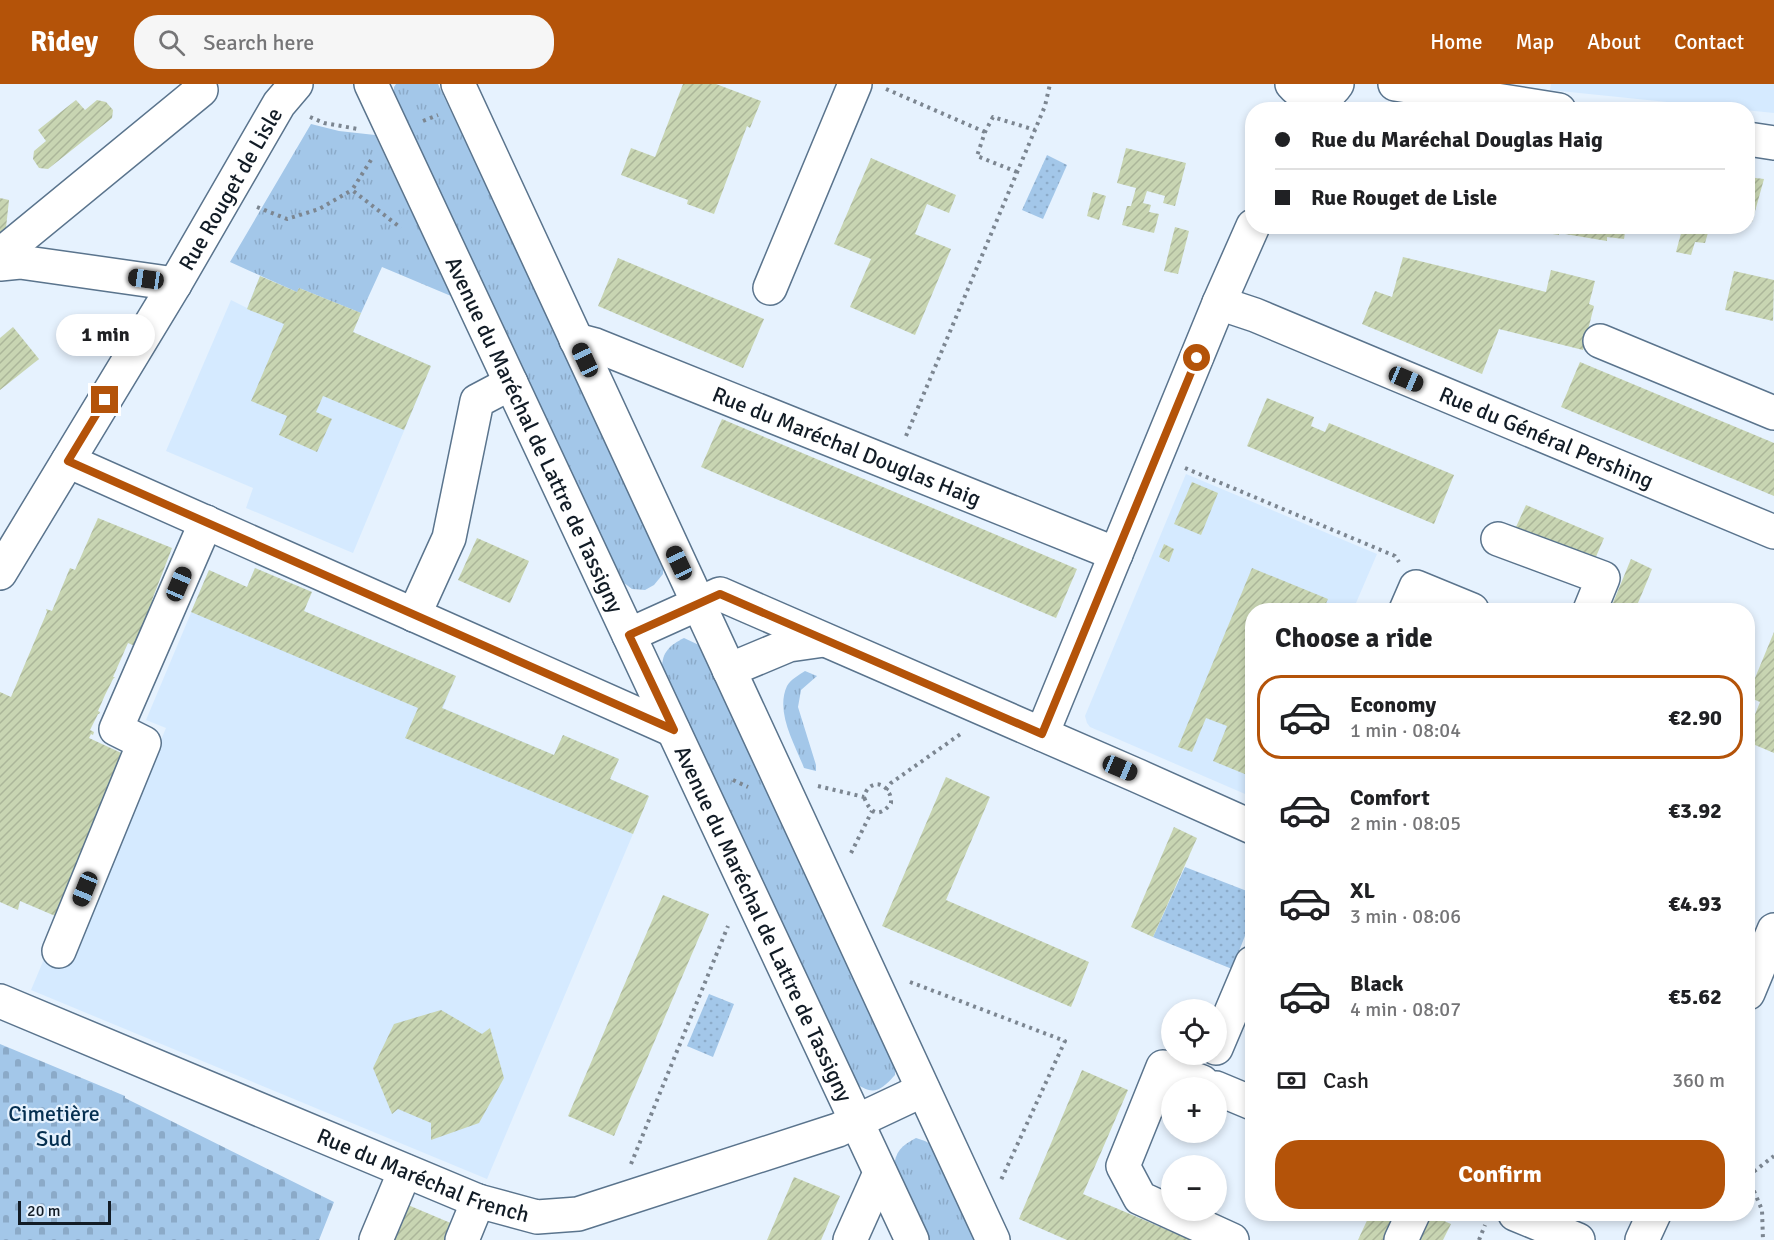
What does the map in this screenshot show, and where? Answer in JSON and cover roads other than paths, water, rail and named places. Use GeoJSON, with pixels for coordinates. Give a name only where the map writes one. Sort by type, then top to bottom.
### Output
{"type":"FeatureCollection","features":[{"type":"Feature","properties":{"kind":"street","name":"Rue Rouget de Lisle"},"geometry":{"type":"LineString","coordinates":[[0,573],[175,284],[279,104],[296,84]]}},
{"type":"Feature","properties":{"kind":"street","name":"Avenue du Maréchal de Lattre de Tassigny"},"geometry":{"type":"LineString","coordinates":[[371,84],[912,1240]]}},
{"type":"Feature","properties":{"kind":"street"},"geometry":{"type":"LineString","coordinates":[[458,84],[988,1229]]}},
{"type":"Feature","properties":{"kind":"street"},"geometry":{"type":"LineString","coordinates":[[1395,84],[1509,102]]}},
{"type":"Feature","properties":{"kind":"street"},"geometry":{"type":"LineString","coordinates":[[770,288],[870,86]]}},
{"type":"Feature","properties":{"kind":"street"},"geometry":{"type":"LineString","coordinates":[[0,255],[201,90]]}},
{"type":"Feature","properties":{"kind":"street"},"geometry":{"type":"LineString","coordinates":[[1755,140],[1774,143]]}},
{"type":"Feature","properties":{"kind":"street"},"geometry":{"type":"LineString","coordinates":[[1042,734],[1249,234]]}},
{"type":"Feature","properties":{"kind":"street"},"geometry":{"type":"LineString","coordinates":[[0,264],[20,262],[175,284]]}},
{"type":"Feature","properties":{"kind":"street","name":"Rue du Général Pershing"},"geometry":{"type":"LineString","coordinates":[[1219,303],[1255,315],[1774,532]]}},
{"type":"Feature","properties":{"kind":"street","name":"Rue du Maréchal Douglas Haig"},"geometry":{"type":"LineString","coordinates":[[576,340],[595,345],[1116,554]]}},
{"type":"Feature","properties":{"kind":"street"},"geometry":{"type":"LineString","coordinates":[[1600,341],[1774,413]]}},
{"type":"Feature","properties":{"kind":"street"},"geometry":{"type":"LineString","coordinates":[[414,615],[449,538],[477,401],[511,383]]}},
{"type":"Feature","properties":{"kind":"street"},"geometry":{"type":"LineString","coordinates":[[68,461],[674,730]]}},
{"type":"Feature","properties":{"kind":"street"},"geometry":{"type":"LineString","coordinates":[[59,951],[144,742],[116,729],[206,522]]}},
{"type":"Feature","properties":{"kind":"street"},"geometry":{"type":"LineString","coordinates":[[1498,539],[1603,578],[1593,603]]}},
{"type":"Feature","properties":{"kind":"street"},"geometry":{"type":"LineString","coordinates":[[629,635],[720,594],[1245,824]]}},
{"type":"Feature","properties":{"kind":"street"},"geometry":{"type":"LineString","coordinates":[[1411,599],[1433,603]]}},
{"type":"Feature","properties":{"kind":"street"},"geometry":{"type":"LineString","coordinates":[[729,670],[789,645],[824,640]]}},
{"type":"Feature","properties":{"kind":"street"},"geometry":{"type":"LineString","coordinates":[[1755,976],[1774,930]]}},
{"type":"Feature","properties":{"kind":"street"},"geometry":{"type":"LineString","coordinates":[[1227,1024],[1245,985]]}},
{"type":"Feature","properties":{"kind":"street","name":"Rue du Maréchal French"},"geometry":{"type":"LineString","coordinates":[[0,1001],[478,1201],[537,1216],[578,1214],[838,1130],[923,1090]]}},
{"type":"Feature","properties":{"kind":"street"},"geometry":{"type":"LineString","coordinates":[[1208,1077],[1163,1067],[1123,1166],[1140,1198],[1232,1240]]}},
{"type":"Feature","properties":{"kind":"street"},"geometry":{"type":"LineString","coordinates":[[1227,1087],[1245,1099]]}},
{"type":"Feature","properties":{"kind":"street"},"geometry":{"type":"LineString","coordinates":[[376,1240],[405,1171]]}},
{"type":"Feature","properties":{"kind":"street"},"geometry":{"type":"LineString","coordinates":[[850,1240],[880,1173]]}},
{"type":"Feature","properties":{"kind":"street"},"geometry":{"type":"LineString","coordinates":[[462,1240],[478,1201]]}},
{"type":"Feature","properties":{"kind":"street"},"geometry":{"type":"LineString","coordinates":[[1401,1240],[1410,1221]]}},
{"type":"Feature","properties":{"kind":"street"},"geometry":{"type":"LineString","coordinates":[[1532,1221],[1578,1240]]}},
{"type":"Feature","properties":{"kind":"street"},"geometry":{"type":"LineString","coordinates":[[1642,1240],[1651,1221]]}},
{"type":"Feature","properties":{"kind":"park label","name":"Cimetière Sud"},"geometry":{"type":"Point","coordinates":[54,1126]}}]}
